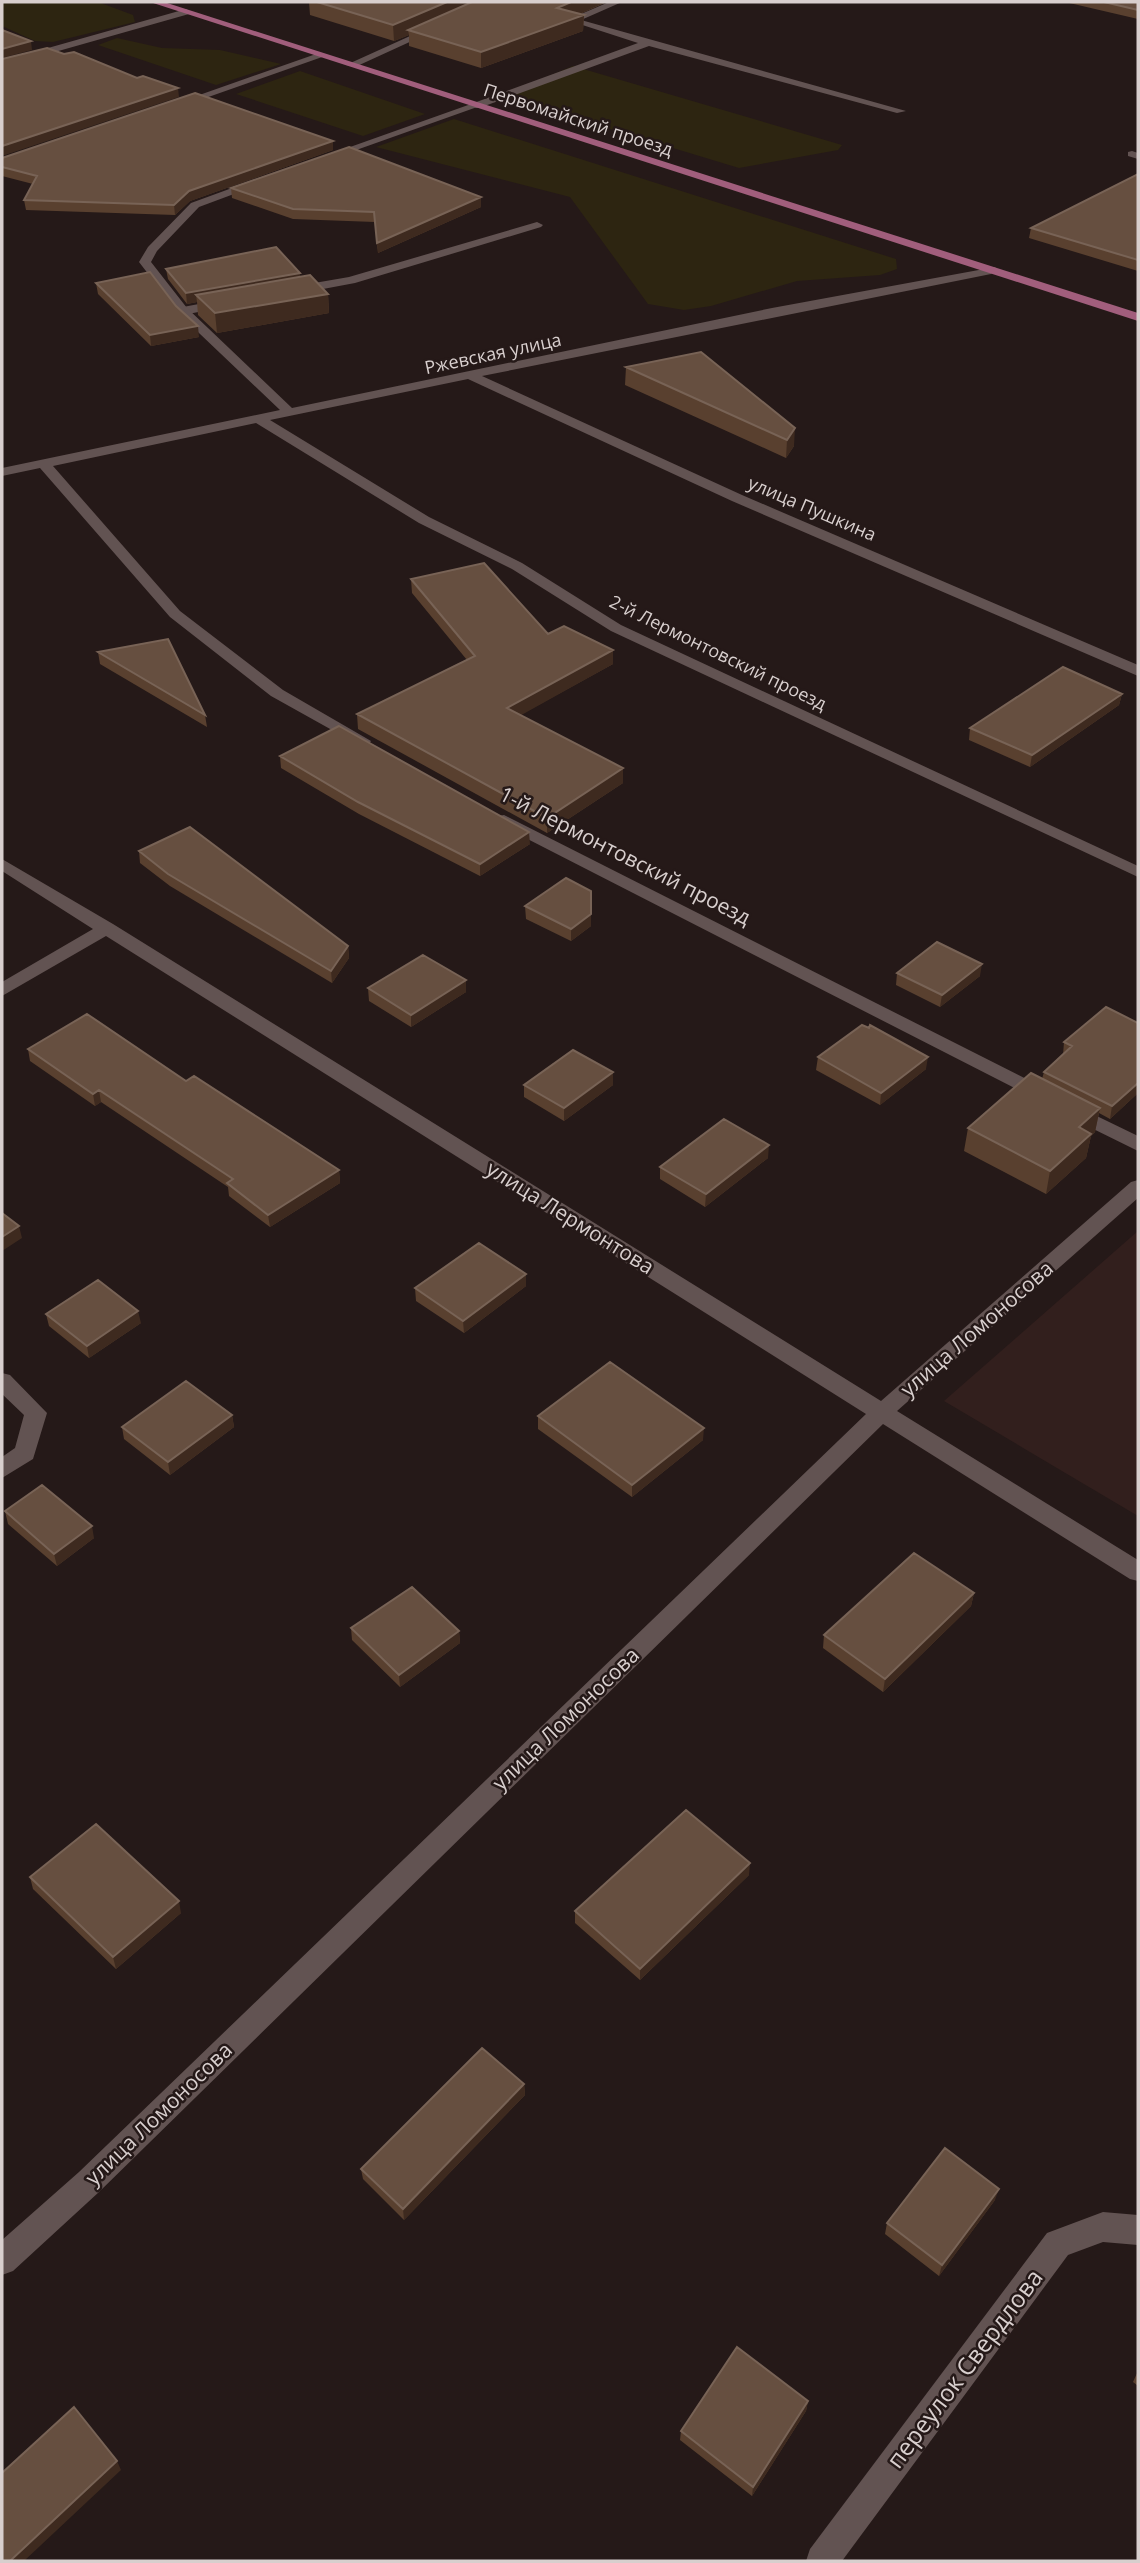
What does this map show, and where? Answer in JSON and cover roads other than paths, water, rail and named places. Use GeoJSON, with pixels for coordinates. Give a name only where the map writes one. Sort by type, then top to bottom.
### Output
{"type":"FeatureCollection","features":[{"type":"Feature","properties":{"kind":"main road","name":"Первомайский проезд"},"geometry":{"type":"LineString","coordinates":[[155,2],[1138,317]]}},
{"type":"Feature","properties":{"kind":"street"},"geometry":{"type":"LineString","coordinates":[[617,2],[572,20],[648,44],[901,111]]}},
{"type":"Feature","properties":{"kind":"street"},"geometry":{"type":"LineString","coordinates":[[2,64],[186,12]]}},
{"type":"Feature","properties":{"kind":"street"},"geometry":{"type":"LineString","coordinates":[[351,65],[448,23]]}},
{"type":"Feature","properties":{"kind":"street"},"geometry":{"type":"LineString","coordinates":[[311,163],[648,44]]}},
{"type":"Feature","properties":{"kind":"street"},"geometry":{"type":"LineString","coordinates":[[170,107],[320,56]]}},
{"type":"Feature","properties":{"kind":"street"},"geometry":{"type":"LineString","coordinates":[[272,177],[195,205],[152,249],[145,262],[183,311],[289,412]]}},
{"type":"Feature","properties":{"kind":"street"},"geometry":{"type":"LineString","coordinates":[[274,294],[351,280],[537,225]]}},
{"type":"Feature","properties":{"kind":"street","name":"Ржевская улица"},"geometry":{"type":"LineString","coordinates":[[7,471],[991,270]]}},
{"type":"Feature","properties":{"kind":"street"},"geometry":{"type":"LineString","coordinates":[[183,311],[234,301]]}},
{"type":"Feature","properties":{"kind":"street","name":"улица Пушкина"},"geometry":{"type":"LineString","coordinates":[[472,376],[737,498],[1138,671]]}},
{"type":"Feature","properties":{"kind":"street","name":"2-й Лермонтовский проезд"},"geometry":{"type":"LineString","coordinates":[[259,419],[424,520],[517,566],[616,628],[1138,872]]}},
{"type":"Feature","properties":{"kind":"street"},"geometry":{"type":"LineString","coordinates":[[2,455],[7,471]]}},
{"type":"Feature","properties":{"kind":"street"},"geometry":{"type":"LineString","coordinates":[[43,463],[175,614],[277,693],[373,747]]}},
{"type":"Feature","properties":{"kind":"street","name":"1-й Лермонтовский проезд"},"geometry":{"type":"LineString","coordinates":[[494,814],[1138,1144]]}},
{"type":"Feature","properties":{"kind":"street","name":"улица Лермонтова"},"geometry":{"type":"LineString","coordinates":[[2,864],[1138,1572]]}},
{"type":"Feature","properties":{"kind":"street"},"geometry":{"type":"LineString","coordinates":[[2,990],[107,929]]}},
{"type":"Feature","properties":{"kind":"street","name":"улица Ломоносова"},"geometry":{"type":"LineString","coordinates":[[2,2260],[89,2182],[881,1413],[1138,1187]]}},
{"type":"Feature","properties":{"kind":"street"},"geometry":{"type":"LineString","coordinates":[[2,1381],[36,1413],[25,1453],[2,1469]]}},
{"type":"Feature","properties":{"kind":"street","name":"переулок Свердлова"},"geometry":{"type":"LineString","coordinates":[[822,2561],[1058,2244],[1103,2227],[1138,2231]]}}]}
